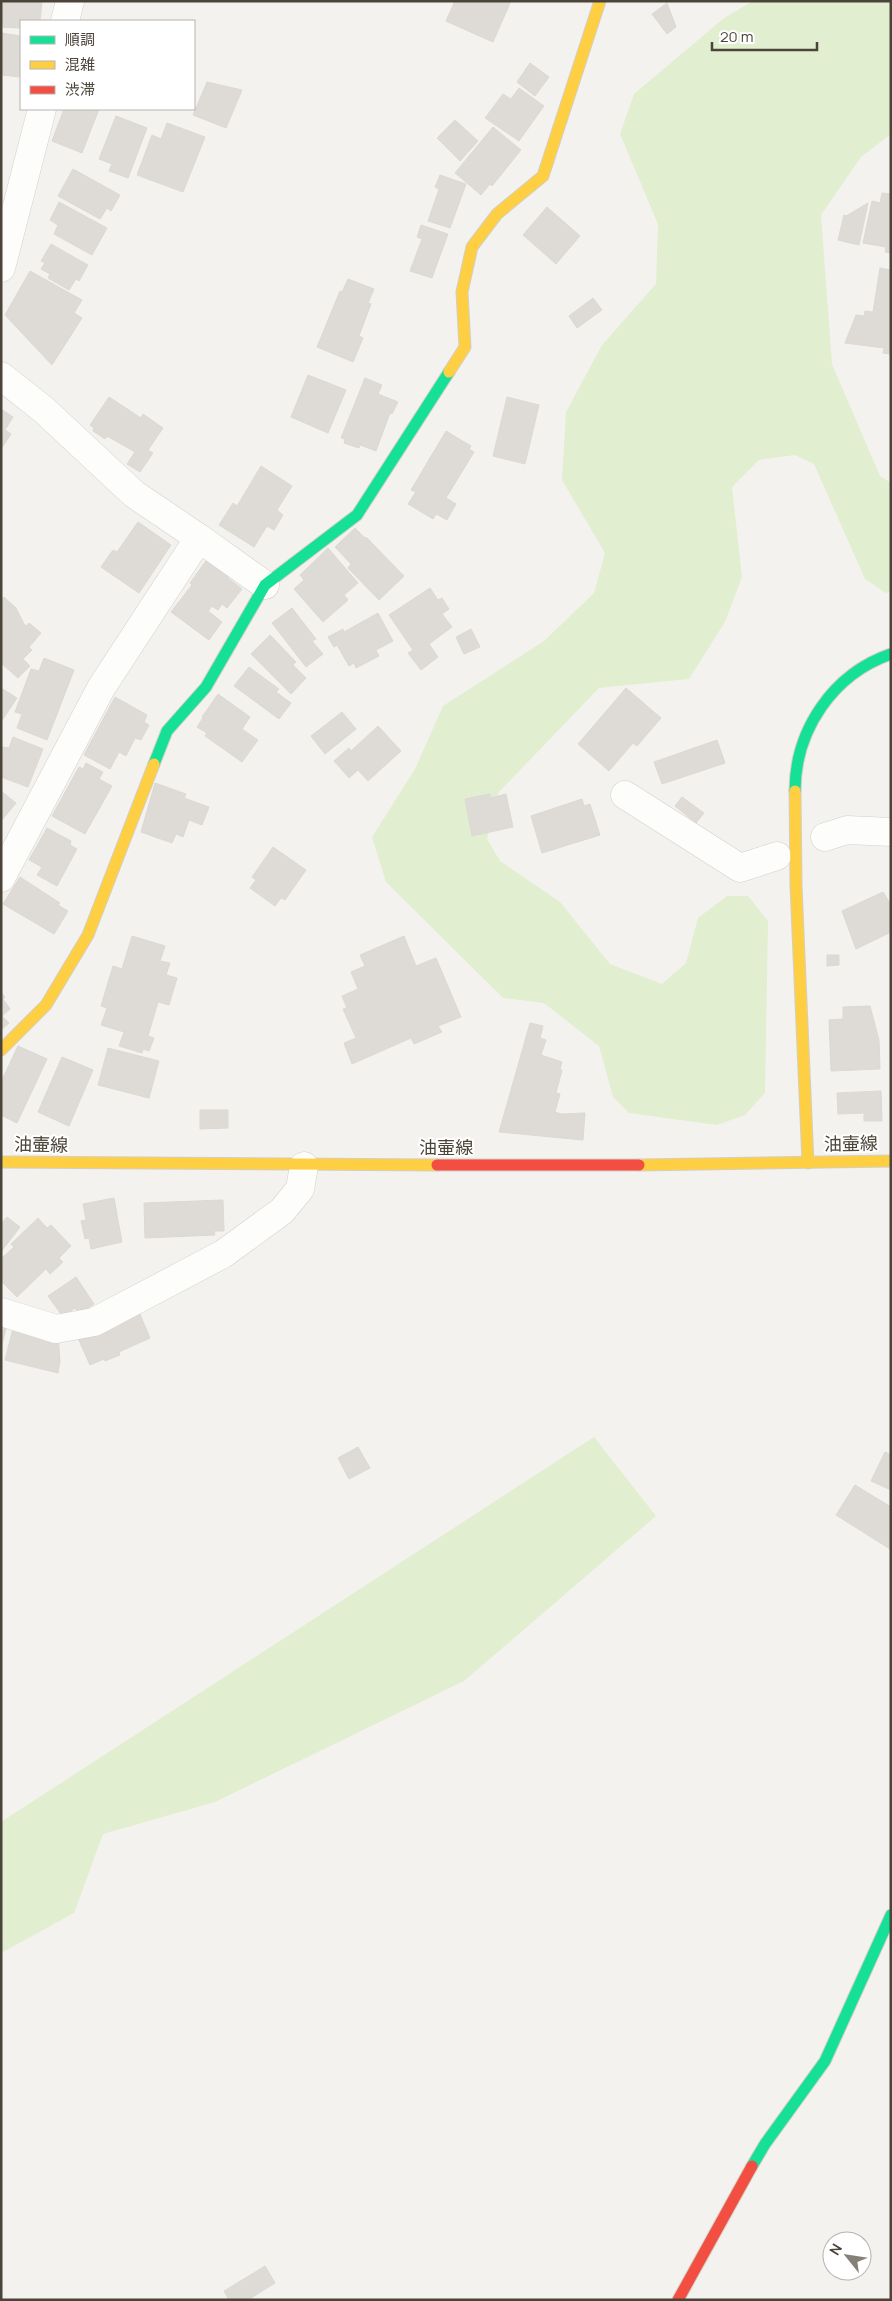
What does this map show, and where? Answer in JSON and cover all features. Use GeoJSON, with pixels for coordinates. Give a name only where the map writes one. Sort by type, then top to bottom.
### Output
{"type":"FeatureCollection","features":[{"type":"Feature","properties":{"kind":"street"},"geometry":{"type":"LineString","coordinates":[[65,20],[70,1]]}},
{"type":"Feature","properties":{"kind":"street"},"geometry":{"type":"LineString","coordinates":[[1,1050],[46,1005],[88,935],[167,731],[206,687],[265,585],[357,514],[465,347],[462,292],[472,246],[497,214],[543,176],[600,1]]}},
{"type":"Feature","properties":{"kind":"street"},"geometry":{"type":"LineString","coordinates":[[1,268],[42,110]]}},
{"type":"Feature","properties":{"kind":"street"},"geometry":{"type":"LineString","coordinates":[[1,376],[44,410],[134,494],[265,585]]}},
{"type":"Feature","properties":{"kind":"street"},"geometry":{"type":"LineString","coordinates":[[1,878],[101,688],[199,538]]}},
{"type":"Feature","properties":{"kind":"street"},"geometry":{"type":"LineString","coordinates":[[808,1162],[796,886],[795,769],[807,732],[823,702],[843,680],[871,661],[891,654]]}},
{"type":"Feature","properties":{"kind":"street"},"geometry":{"type":"LineString","coordinates":[[625,795],[740,868],[777,856]]}},
{"type":"Feature","properties":{"kind":"street"},"geometry":{"type":"LineString","coordinates":[[825,837],[847,830],[891,832]]}},
{"type":"Feature","properties":{"kind":"street","name":"油壷線"},"geometry":{"type":"LineString","coordinates":[[1,1162],[304,1166],[568,1166],[891,1161]]}},
{"type":"Feature","properties":{"kind":"street"},"geometry":{"type":"LineString","coordinates":[[1,1312],[56,1329],[94,1322],[224,1254],[282,1211],[300,1189],[304,1166]]}},
{"type":"Feature","properties":{"kind":"street"},"geometry":{"type":"LineString","coordinates":[[678,2300],[765,2144],[825,2061],[891,1915]]}},
{"type":"Feature","properties":{"kind":"green space"},"geometry":{"type":"Polygon","coordinates":[[[753,1],[891,1],[891,134],[861,157],[821,215],[832,364],[880,476],[891,483],[891,592],[886,593],[865,579],[814,464],[795,455],[759,460],[732,487],[742,577],[725,622],[689,679],[599,688],[499,792],[487,839],[500,861],[560,902],[610,964],[662,984],[686,963],[698,918],[727,896],[748,896],[768,921],[765,1093],[745,1115],[717,1125],[629,1113],[613,1097],[599,1046],[544,1003],[503,998],[386,882],[372,837],[415,769],[443,706],[544,641],[594,593],[605,553],[562,480],[566,412],[602,345],[656,284],[658,224],[620,134],[634,94],[724,18],[753,1]]]}},
{"type":"Feature","properties":{"kind":"green space"},"geometry":{"type":"Polygon","coordinates":[[[594,1437],[656,1516],[464,1681],[215,1802],[103,1834],[74,1913],[1,1953],[1,1822],[594,1437]]]}},
{"type":"Feature","properties":{"kind":"building"},"geometry":{"type":"Polygon","coordinates":[[[1,1],[42,1],[40,20],[20,20],[20,28],[1,27],[1,1]]]}},
{"type":"Feature","properties":{"kind":"building"},"geometry":{"type":"Polygon","coordinates":[[[455,1],[511,1],[493,42],[446,21],[455,1]]]}},
{"type":"Feature","properties":{"kind":"building"},"geometry":{"type":"Polygon","coordinates":[[[667,3],[676,27],[667,34],[652,14],[667,3]]]}},
{"type":"Feature","properties":{"kind":"building"},"geometry":{"type":"Polygon","coordinates":[[[1,33],[20,36],[20,77],[1,75],[1,33]]]}},
{"type":"Feature","properties":{"kind":"building"},"geometry":{"type":"Polygon","coordinates":[[[530,63],[549,77],[535,96],[517,82],[530,63]]]}},
{"type":"Feature","properties":{"kind":"building"},"geometry":{"type":"Polygon","coordinates":[[[207,82],[242,90],[226,128],[193,115],[207,82]]]}},
{"type":"Feature","properties":{"kind":"building"},"geometry":{"type":"Polygon","coordinates":[[[519,88],[544,106],[519,141],[485,118],[503,94],[511,99],[519,88]]]}},
{"type":"Feature","properties":{"kind":"building"},"geometry":{"type":"Polygon","coordinates":[[[64,110],[99,110],[82,153],[52,141],[64,110]]]}},
{"type":"Feature","properties":{"kind":"building"},"geometry":{"type":"Polygon","coordinates":[[[116,116],[147,128],[128,178],[109,171],[112,164],[99,159],[116,116]]]}},
{"type":"Feature","properties":{"kind":"building"},"geometry":{"type":"Polygon","coordinates":[[[455,120],[478,141],[460,161],[437,138],[455,120]]]}},
{"type":"Feature","properties":{"kind":"building"},"geometry":{"type":"Polygon","coordinates":[[[167,123],[205,137],[183,192],[137,175],[152,135],[161,139],[167,123]]]}},
{"type":"Feature","properties":{"kind":"building"},"geometry":{"type":"Polygon","coordinates":[[[493,127],[521,150],[492,186],[490,184],[481,195],[455,173],[493,127]]]}},
{"type":"Feature","properties":{"kind":"building"},"geometry":{"type":"Polygon","coordinates":[[[73,169],[120,195],[111,211],[107,208],[100,219],[58,196],[73,169]]]}},
{"type":"Feature","properties":{"kind":"building"},"geometry":{"type":"Polygon","coordinates":[[[440,175],[466,184],[450,228],[428,221],[439,189],[435,187],[440,175]]]}},
{"type":"Feature","properties":{"kind":"building"},"geometry":{"type":"Polygon","coordinates":[[[882,193],[891,194],[891,253],[885,252],[886,247],[863,243],[872,201],[880,203],[882,193]]]}},
{"type":"Feature","properties":{"kind":"building"},"geometry":{"type":"Polygon","coordinates":[[[59,202],[107,228],[92,255],[54,234],[58,225],[50,220],[59,202]]]}},
{"type":"Feature","properties":{"kind":"building"},"geometry":{"type":"Polygon","coordinates":[[[868,203],[859,245],[838,240],[844,215],[846,216],[868,203]]]}},
{"type":"Feature","properties":{"kind":"building"},"geometry":{"type":"Polygon","coordinates":[[[547,207],[580,236],[556,264],[523,235],[547,207]]]}},
{"type":"Feature","properties":{"kind":"building"},"geometry":{"type":"Polygon","coordinates":[[[421,225],[448,234],[432,278],[410,271],[422,239],[417,237],[421,225]]]}},
{"type":"Feature","properties":{"kind":"building"},"geometry":{"type":"Polygon","coordinates":[[[51,244],[88,265],[79,281],[76,279],[69,290],[48,278],[50,274],[41,269],[45,263],[41,261],[51,244]]]}},
{"type":"Feature","properties":{"kind":"building"},"geometry":{"type":"Polygon","coordinates":[[[880,268],[891,270],[891,354],[883,353],[884,348],[845,343],[856,315],[864,316],[865,311],[873,312],[880,268]]]}},
{"type":"Feature","properties":{"kind":"building"},"geometry":{"type":"Polygon","coordinates":[[[30,271],[82,300],[74,313],[82,318],[52,365],[5,315],[30,271]]]}},
{"type":"Feature","properties":{"kind":"building"},"geometry":{"type":"Polygon","coordinates":[[[348,279],[374,289],[368,303],[371,304],[359,336],[363,338],[353,362],[317,347],[340,291],[342,292],[348,279]]]}},
{"type":"Feature","properties":{"kind":"building"},"geometry":{"type":"Polygon","coordinates":[[[593,298],[602,310],[577,328],[569,316],[593,298]]]}},
{"type":"Feature","properties":{"kind":"building"},"geometry":{"type":"Polygon","coordinates":[[[308,375],[346,390],[328,433],[291,417],[308,375]]]}},
{"type":"Feature","properties":{"kind":"building"},"geometry":{"type":"Polygon","coordinates":[[[365,378],[382,385],[378,394],[398,402],[392,414],[390,413],[376,451],[360,445],[359,448],[344,443],[345,439],[341,438],[365,378]]]}},
{"type":"Feature","properties":{"kind":"building"},"geometry":{"type":"Polygon","coordinates":[[[109,397],[141,418],[143,414],[163,428],[148,450],[153,453],[140,472],[127,464],[135,452],[107,436],[105,439],[93,431],[94,428],[90,425],[109,397]]]}},
{"type":"Feature","properties":{"kind":"building"},"geometry":{"type":"Polygon","coordinates":[[[507,397],[539,405],[525,464],[493,456],[507,397]]]}},
{"type":"Feature","properties":{"kind":"building"},"geometry":{"type":"Polygon","coordinates":[[[1,409],[13,417],[5,430],[11,434],[1,449],[1,409]]]}},
{"type":"Feature","properties":{"kind":"building"},"geometry":{"type":"Polygon","coordinates":[[[446,431],[471,446],[469,449],[474,452],[446,498],[456,504],[447,520],[436,514],[433,519],[408,504],[416,492],[411,490],[446,431]]]}},
{"type":"Feature","properties":{"kind":"building"},"geometry":{"type":"Polygon","coordinates":[[[261,466],[292,486],[277,510],[283,515],[274,530],[267,526],[254,547],[219,525],[233,503],[237,506],[261,466]]]}},
{"type":"Feature","properties":{"kind":"building"},"geometry":{"type":"Polygon","coordinates":[[[138,522],[171,545],[139,593],[101,567],[113,550],[117,552],[138,522]]]}},
{"type":"Feature","properties":{"kind":"building"},"geometry":{"type":"Polygon","coordinates":[[[355,528],[404,576],[379,600],[348,568],[351,564],[335,547],[355,528]]]}},
{"type":"Feature","properties":{"kind":"building"},"geometry":{"type":"Polygon","coordinates":[[[328,548],[358,583],[344,595],[348,600],[323,622],[294,589],[304,580],[300,575],[328,548]]]}},
{"type":"Feature","properties":{"kind":"building"},"geometry":{"type":"Polygon","coordinates":[[[211,554],[232,571],[227,577],[242,589],[227,608],[222,604],[218,610],[212,606],[208,611],[222,622],[209,640],[171,612],[192,585],[190,583],[211,554]]]}},
{"type":"Feature","properties":{"kind":"building"},"geometry":{"type":"Polygon","coordinates":[[[430,588],[438,600],[442,598],[449,609],[442,614],[452,627],[429,644],[438,657],[421,670],[408,653],[413,650],[389,615],[430,588]]]}},
{"type":"Feature","properties":{"kind":"building"},"geometry":{"type":"Polygon","coordinates":[[[4,597],[16,608],[26,626],[29,623],[41,633],[29,647],[32,650],[23,659],[30,666],[18,678],[1,663],[1,600],[4,597]]]}},
{"type":"Feature","properties":{"kind":"building"},"geometry":{"type":"Polygon","coordinates":[[[292,608],[316,639],[312,641],[323,654],[306,667],[272,623],[292,608]]]}},
{"type":"Feature","properties":{"kind":"building"},"geometry":{"type":"Polygon","coordinates":[[[378,613],[393,641],[376,650],[379,656],[356,668],[354,663],[349,666],[337,645],[334,647],[328,637],[343,629],[344,632],[378,613]]]}},
{"type":"Feature","properties":{"kind":"building"},"geometry":{"type":"Polygon","coordinates":[[[471,629],[480,647],[464,654],[456,637],[471,629]]]}},
{"type":"Feature","properties":{"kind":"building"},"geometry":{"type":"Polygon","coordinates":[[[270,635],[296,662],[293,665],[306,678],[291,694],[251,654],[270,635]]]}},
{"type":"Feature","properties":{"kind":"building"},"geometry":{"type":"Polygon","coordinates":[[[44,658],[74,670],[47,740],[17,728],[22,714],[15,712],[31,669],[39,671],[44,658]]]}},
{"type":"Feature","properties":{"kind":"building"},"geometry":{"type":"Polygon","coordinates":[[[249,667],[279,689],[276,692],[291,703],[279,719],[234,686],[249,667]]]}},
{"type":"Feature","properties":{"kind":"building"},"geometry":{"type":"Polygon","coordinates":[[[1,688],[17,698],[1,722],[1,688]]]}},
{"type":"Feature","properties":{"kind":"building"},"geometry":{"type":"Polygon","coordinates":[[[626,688],[661,718],[637,746],[633,743],[609,771],[578,744],[626,688]]]}},
{"type":"Feature","properties":{"kind":"building"},"geometry":{"type":"Polygon","coordinates":[[[218,694],[250,717],[242,729],[258,740],[242,762],[205,736],[207,733],[197,727],[218,694]]]}},
{"type":"Feature","properties":{"kind":"building"},"geometry":{"type":"Polygon","coordinates":[[[115,697],[147,715],[144,722],[149,725],[141,740],[135,738],[126,756],[119,752],[110,769],[84,755],[115,697]]]}},
{"type":"Feature","properties":{"kind":"building"},"geometry":{"type":"Polygon","coordinates":[[[342,712],[356,729],[325,754],[311,736],[342,712]]]}},
{"type":"Feature","properties":{"kind":"building"},"geometry":{"type":"Polygon","coordinates":[[[378,726],[401,751],[368,781],[358,770],[349,778],[334,761],[349,748],[351,751],[378,726]]]}},
{"type":"Feature","properties":{"kind":"building"},"geometry":{"type":"Polygon","coordinates":[[[13,737],[43,749],[28,787],[1,777],[1,747],[9,748],[13,737]]]}},
{"type":"Feature","properties":{"kind":"building"},"geometry":{"type":"Polygon","coordinates":[[[717,740],[725,763],[662,784],[654,762],[717,740]]]}},
{"type":"Feature","properties":{"kind":"building"},"geometry":{"type":"Polygon","coordinates":[[[86,763],[103,772],[99,779],[112,786],[85,834],[52,816],[79,767],[83,769],[86,763]]]}},
{"type":"Feature","properties":{"kind":"building"},"geometry":{"type":"Polygon","coordinates":[[[155,783],[186,794],[184,798],[209,807],[202,825],[189,820],[183,837],[176,834],[172,843],[141,832],[155,783]]]}},
{"type":"Feature","properties":{"kind":"building"},"geometry":{"type":"Polygon","coordinates":[[[1,791],[16,803],[1,821],[1,791]]]}},
{"type":"Feature","properties":{"kind":"building"},"geometry":{"type":"Polygon","coordinates":[[[490,794],[491,798],[506,794],[513,827],[472,836],[465,799],[490,794]]]}},
{"type":"Feature","properties":{"kind":"building"},"geometry":{"type":"Polygon","coordinates":[[[682,797],[704,813],[696,823],[675,806],[682,797]]]}},
{"type":"Feature","properties":{"kind":"building"},"geometry":{"type":"Polygon","coordinates":[[[582,799],[584,806],[590,804],[600,835],[542,853],[531,816],[582,799]]]}},
{"type":"Feature","properties":{"kind":"building"},"geometry":{"type":"Polygon","coordinates":[[[47,828],[71,841],[70,845],[77,849],[57,886],[37,875],[42,867],[29,860],[47,828]]]}},
{"type":"Feature","properties":{"kind":"building"},"geometry":{"type":"Polygon","coordinates":[[[273,847],[306,870],[285,900],[281,898],[275,906],[250,888],[256,880],[252,877],[273,847]]]}},
{"type":"Feature","properties":{"kind":"building"},"geometry":{"type":"Polygon","coordinates":[[[20,877],[60,903],[58,905],[68,911],[54,934],[3,904],[20,877]]]}},
{"type":"Feature","properties":{"kind":"building"},"geometry":{"type":"Polygon","coordinates":[[[883,892],[891,905],[891,932],[856,949],[842,911],[883,892]]]}},
{"type":"Feature","properties":{"kind":"building"},"geometry":{"type":"Polygon","coordinates":[[[132,936],[165,946],[160,961],[170,963],[166,975],[177,978],[169,1005],[158,1002],[148,1036],[154,1038],[149,1051],[143,1049],[142,1053],[119,1046],[124,1032],[101,1025],[107,1008],[101,1006],[113,966],[122,969],[132,936]]]}},
{"type":"Feature","properties":{"kind":"building"},"geometry":{"type":"Polygon","coordinates":[[[404,936],[416,966],[436,958],[461,1017],[438,1026],[442,1032],[414,1044],[411,1038],[352,1064],[344,1043],[356,1038],[343,1009],[347,1008],[342,996],[358,989],[351,972],[365,966],[360,955],[404,936]]]}},
{"type":"Feature","properties":{"kind":"building"},"geometry":{"type":"Polygon","coordinates":[[[827,955],[839,955],[839,965],[827,966],[827,955]]]}},
{"type":"Feature","properties":{"kind":"building"},"geometry":{"type":"Polygon","coordinates":[[[1,992],[5,997],[3,999],[10,1009],[2,1016],[9,1023],[1,1030],[1,992]]]}},
{"type":"Feature","properties":{"kind":"building"},"geometry":{"type":"Polygon","coordinates":[[[870,1006],[879,1040],[880,1069],[831,1071],[829,1020],[843,1019],[843,1007],[870,1006]]]}},
{"type":"Feature","properties":{"kind":"building"},"geometry":{"type":"Polygon","coordinates":[[[530,1023],[543,1026],[540,1038],[546,1040],[541,1055],[562,1062],[560,1069],[562,1070],[556,1093],[560,1094],[555,1112],[561,1114],[585,1113],[583,1140],[499,1132],[530,1023]]]}},
{"type":"Feature","properties":{"kind":"building"},"geometry":{"type":"Polygon","coordinates":[[[18,1046],[47,1059],[17,1123],[1,1115],[1,1082],[18,1046]]]}},
{"type":"Feature","properties":{"kind":"building"},"geometry":{"type":"Polygon","coordinates":[[[108,1048],[159,1061],[149,1098],[98,1085],[108,1048]]]}},
{"type":"Feature","properties":{"kind":"building"},"geometry":{"type":"Polygon","coordinates":[[[62,1057],[93,1070],[69,1126],[38,1112],[62,1057]]]}},
{"type":"Feature","properties":{"kind":"building"},"geometry":{"type":"Polygon","coordinates":[[[881,1091],[882,1121],[864,1121],[864,1113],[838,1114],[837,1093],[881,1091]]]}},
{"type":"Feature","properties":{"kind":"building"},"geometry":{"type":"Polygon","coordinates":[[[200,1110],[228,1110],[228,1128],[200,1129],[200,1110]]]}},
{"type":"Feature","properties":{"kind":"building"},"geometry":{"type":"Polygon","coordinates":[[[114,1198],[122,1242],[91,1249],[89,1238],[85,1239],[81,1221],[86,1220],[83,1204],[114,1198]]]}},
{"type":"Feature","properties":{"kind":"building"},"geometry":{"type":"Polygon","coordinates":[[[223,1200],[224,1231],[214,1231],[215,1235],[145,1238],[144,1203],[223,1200]]]}},
{"type":"Feature","properties":{"kind":"building"},"geometry":{"type":"Polygon","coordinates":[[[7,1217],[20,1227],[1,1252],[1,1224],[7,1217]]]}},
{"type":"Feature","properties":{"kind":"building"},"geometry":{"type":"Polygon","coordinates":[[[38,1218],[47,1228],[51,1225],[71,1246],[59,1258],[63,1262],[50,1274],[46,1269],[17,1297],[1,1281],[1,1259],[14,1247],[11,1244],[38,1218]]]}},
{"type":"Feature","properties":{"kind":"building"},"geometry":{"type":"Polygon","coordinates":[[[76,1277],[94,1304],[79,1314],[75,1308],[63,1317],[48,1296],[76,1277]]]}},
{"type":"Feature","properties":{"kind":"building"},"geometry":{"type":"Polygon","coordinates":[[[139,1312],[150,1338],[119,1352],[120,1355],[90,1365],[78,1338],[139,1312]]]}},
{"type":"Feature","properties":{"kind":"building"},"geometry":{"type":"Polygon","coordinates":[[[1,1319],[8,1321],[1,1348],[1,1319]]]}},
{"type":"Feature","properties":{"kind":"building"},"geometry":{"type":"Polygon","coordinates":[[[14,1324],[58,1335],[60,1361],[58,1373],[5,1360],[14,1324]]]}},
{"type":"Feature","properties":{"kind":"building"},"geometry":{"type":"Polygon","coordinates":[[[358,1447],[370,1468],[349,1479],[338,1458],[358,1447]]]}},
{"type":"Feature","properties":{"kind":"building"},"geometry":{"type":"Polygon","coordinates":[[[885,1452],[891,1455],[891,1490],[871,1481],[885,1452]]]}},
{"type":"Feature","properties":{"kind":"building"},"geometry":{"type":"Polygon","coordinates":[[[855,1485],[891,1507],[890,1549],[836,1515],[855,1485]]]}},
{"type":"Feature","properties":{"kind":"building"},"geometry":{"type":"Polygon","coordinates":[[[265,2266],[275,2283],[248,2300],[229,2300],[224,2291],[265,2266]]]}},
{"type":"Feature","properties":{"kind":"traffic: fast"},"geometry":{"type":"LineString","coordinates":[[154,764],[167,731],[206,687],[265,585],[357,515],[449,372]]}},
{"type":"Feature","properties":{"kind":"traffic: fast"},"geometry":{"type":"LineString","coordinates":[[795,791],[797,768],[802,747],[810,726],[821,707],[835,690],[852,675],[870,663],[891,654]]}},
{"type":"Feature","properties":{"kind":"traffic: fast"},"geometry":{"type":"LineString","coordinates":[[752,2166],[765,2144],[825,2061],[891,1915]]}},
{"type":"Feature","properties":{"kind":"traffic: slow"},"geometry":{"type":"LineString","coordinates":[[449,372],[465,347],[462,292],[472,247],[497,214],[543,176],[600,1]]}},
{"type":"Feature","properties":{"kind":"traffic: slow"},"geometry":{"type":"LineString","coordinates":[[1,1050],[46,1005],[88,935],[154,764]]}},
{"type":"Feature","properties":{"kind":"traffic: slow"},"geometry":{"type":"LineString","coordinates":[[795,791],[796,886],[808,1163]]}},
{"type":"Feature","properties":{"kind":"traffic: slow"},"geometry":{"type":"LineString","coordinates":[[639,1165],[891,1161]]}},
{"type":"Feature","properties":{"kind":"traffic: slow"},"geometry":{"type":"LineString","coordinates":[[1,1162],[437,1165]]}},
{"type":"Feature","properties":{"kind":"traffic: jam"},"geometry":{"type":"LineString","coordinates":[[437,1165],[639,1165]]}},
{"type":"Feature","properties":{"kind":"traffic: jam"},"geometry":{"type":"LineString","coordinates":[[678,2300],[752,2166]]}}]}
